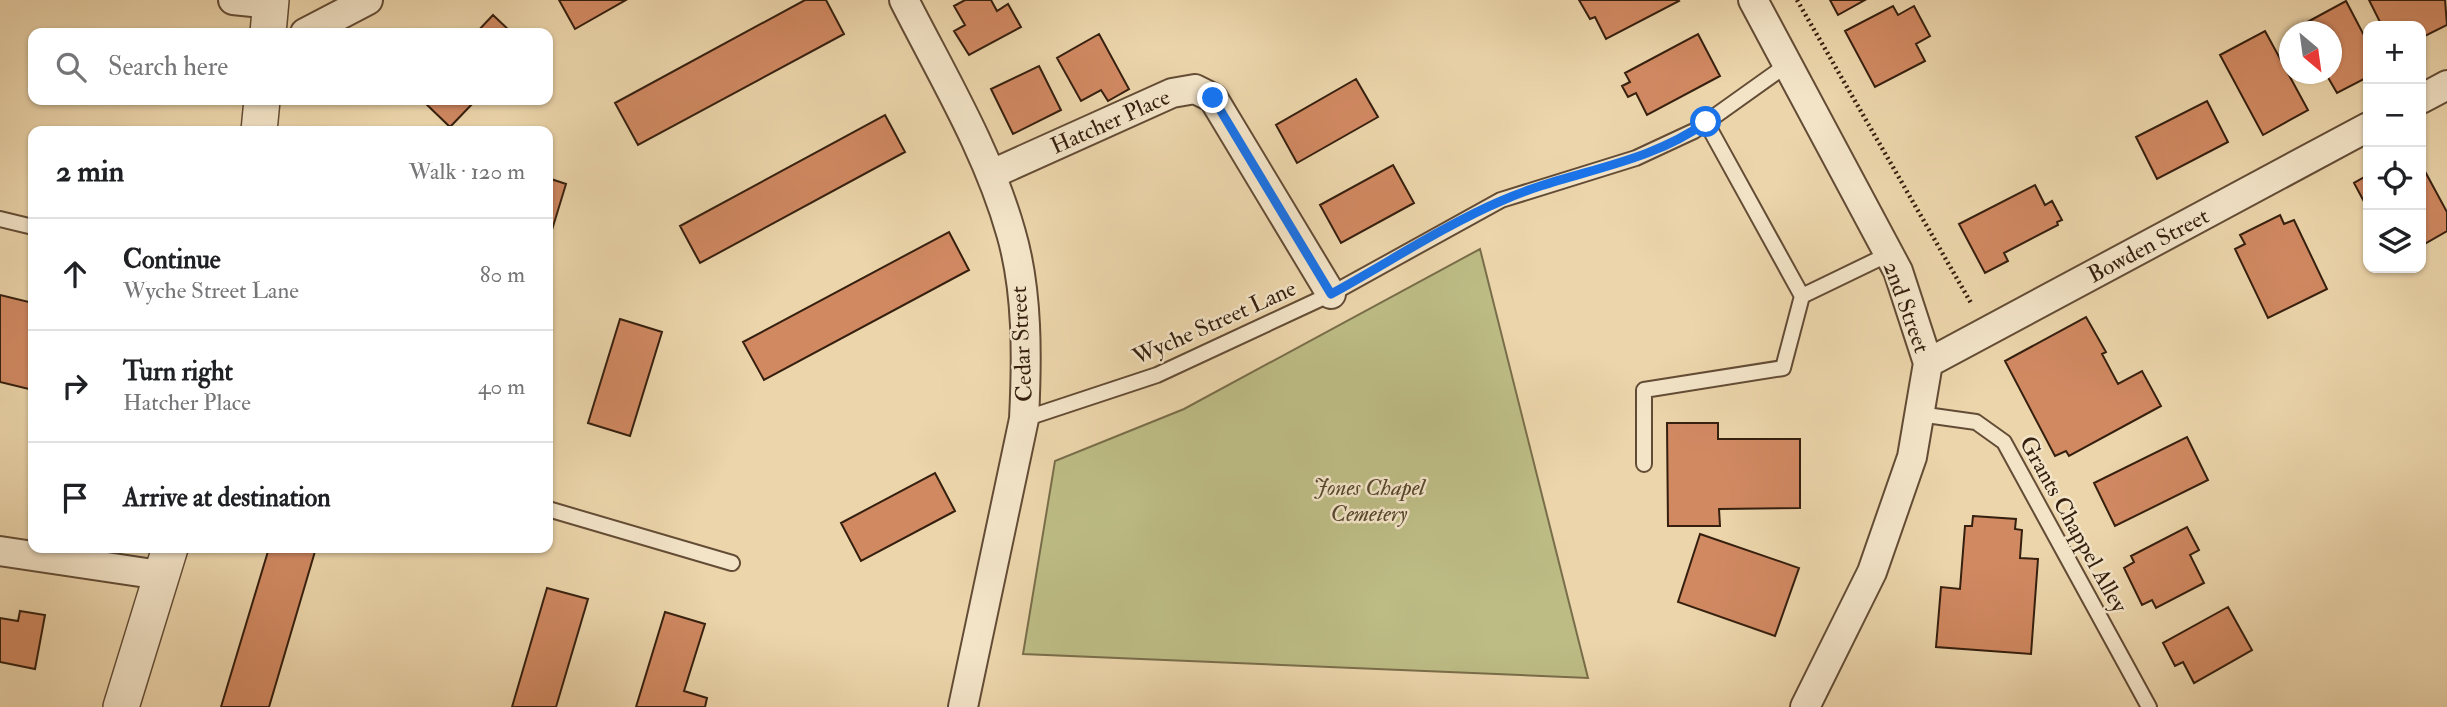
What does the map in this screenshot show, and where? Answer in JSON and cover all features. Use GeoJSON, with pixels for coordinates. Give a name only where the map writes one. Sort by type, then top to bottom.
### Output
{"type":"FeatureCollection","features":[{"type":"Feature","properties":{"kind":"street"},"geometry":{"type":"LineString","coordinates":[[233,0],[270,12]]}},
{"type":"Feature","properties":{"kind":"street"},"geometry":{"type":"LineString","coordinates":[[315,28],[368,0]]}},
{"type":"Feature","properties":{"kind":"street","name":"Cedar Street"},"geometry":{"type":"LineString","coordinates":[[904,0],[992,174],[1012,235],[1023,306],[1026,375],[1024,419],[963,707]]}},
{"type":"Feature","properties":{"kind":"street","name":"2nd Street"},"geometry":{"type":"LineString","coordinates":[[1753,0],[1898,271],[1928,363],[1912,457],[1872,572],[1805,707]]}},
{"type":"Feature","properties":{"kind":"street"},"geometry":{"type":"LineString","coordinates":[[2426,96],[2447,85]]}},
{"type":"Feature","properties":{"kind":"street","name":"Hatcher Place"},"geometry":{"type":"LineString","coordinates":[[992,174],[1172,93],[1195,89],[1213,98],[1331,294]]}},
{"type":"Feature","properties":{"kind":"street"},"geometry":{"type":"LineString","coordinates":[[259,126],[262,105]]}},
{"type":"Feature","properties":{"kind":"street","name":"Bowden Street"},"geometry":{"type":"LineString","coordinates":[[1928,363],[2363,130]]}},
{"type":"Feature","properties":{"kind":"street"},"geometry":{"type":"LineString","coordinates":[[0,551],[28,553]]}},
{"type":"Feature","properties":{"kind":"street"},"geometry":{"type":"LineString","coordinates":[[33,553],[165,561],[121,707]]}},
{"type":"Feature","properties":{"kind":"lane","name":"Wyche Street Lane"},"geometry":{"type":"LineString","coordinates":[[1024,419],[1157,375],[1331,294],[1501,200],[1636,158],[1694,131],[1787,64]]}},
{"type":"Feature","properties":{"kind":"lane"},"geometry":{"type":"LineString","coordinates":[[1644,464],[1644,390],[1783,368],[1802,296],[1706,122]]}},
{"type":"Feature","properties":{"kind":"lane"},"geometry":{"type":"LineString","coordinates":[[0,219],[28,226]]}},
{"type":"Feature","properties":{"kind":"lane"},"geometry":{"type":"LineString","coordinates":[[1802,296],[1889,254]]}},
{"type":"Feature","properties":{"kind":"lane","name":"Grants Chappel Alley"},"geometry":{"type":"LineString","coordinates":[[1919,414],[1976,422],[2004,442],[2149,707]]}},
{"type":"Feature","properties":{"kind":"lane"},"geometry":{"type":"LineString","coordinates":[[553,510],[732,563]]}},
{"type":"Feature","properties":{"kind":"path"},"geometry":{"type":"LineString","coordinates":[[1797,0],[1987,331]]}},
{"type":"Feature","properties":{"kind":"green space","name":"Jones Chapel Cemetery"},"geometry":{"type":"Polygon","coordinates":[[[1480,249],[1588,678],[1023,654],[1055,461],[1184,409],[1480,249]]]}},
{"type":"Feature","properties":{"kind":"building"},"geometry":{"type":"Polygon","coordinates":[[[559,0],[626,0],[575,29],[559,0]]]}},
{"type":"Feature","properties":{"kind":"building"},"geometry":{"type":"Polygon","coordinates":[[[805,0],[826,0],[844,34],[638,145],[615,103],[805,0]]]}},
{"type":"Feature","properties":{"kind":"building"},"geometry":{"type":"Polygon","coordinates":[[[965,0],[991,0],[997,11],[1008,4],[1021,27],[969,55],[954,31],[965,25],[954,6],[965,0]]]}},
{"type":"Feature","properties":{"kind":"building"},"geometry":{"type":"Polygon","coordinates":[[[1579,0],[1679,1],[1606,39],[1595,17],[1590,19],[1579,0]]]}},
{"type":"Feature","properties":{"kind":"building"},"geometry":{"type":"Polygon","coordinates":[[[1830,0],[1865,0],[1838,15],[1830,0]]]}},
{"type":"Feature","properties":{"kind":"building"},"geometry":{"type":"Polygon","coordinates":[[[2369,0],[2445,0],[2447,25],[2426,36],[2426,21],[2380,21],[2369,0]]]}},
{"type":"Feature","properties":{"kind":"building"},"geometry":{"type":"Polygon","coordinates":[[[2346,1],[2363,33],[2363,80],[2337,93],[2332,84],[2342,84],[2342,21],[2309,21],[2346,1]]]}},
{"type":"Feature","properties":{"kind":"building"},"geometry":{"type":"Polygon","coordinates":[[[1893,6],[1898,15],[1914,6],[1930,36],[1916,44],[1925,61],[1875,87],[1845,31],[1893,6]]]}},
{"type":"Feature","properties":{"kind":"building"},"geometry":{"type":"Polygon","coordinates":[[[493,15],[507,28],[481,28],[493,15]]]}},
{"type":"Feature","properties":{"kind":"building"},"geometry":{"type":"Polygon","coordinates":[[[2265,31],[2279,57],[2279,84],[2294,84],[2308,110],[2263,135],[2220,55],[2265,31]]]}},
{"type":"Feature","properties":{"kind":"building"},"geometry":{"type":"Polygon","coordinates":[[[1099,34],[1129,89],[1108,101],[1101,90],[1081,101],[1057,58],[1099,34]]]}},
{"type":"Feature","properties":{"kind":"building"},"geometry":{"type":"Polygon","coordinates":[[[1698,34],[1720,76],[1647,115],[1636,93],[1628,97],[1622,86],[1630,82],[1625,73],[1698,34]]]}},
{"type":"Feature","properties":{"kind":"building"},"geometry":{"type":"Polygon","coordinates":[[[1039,66],[1061,110],[1013,134],[991,89],[1039,66]]]}},
{"type":"Feature","properties":{"kind":"building"},"geometry":{"type":"Polygon","coordinates":[[[1356,79],[1378,117],[1297,163],[1276,125],[1356,79]]]}},
{"type":"Feature","properties":{"kind":"building"},"geometry":{"type":"Polygon","coordinates":[[[2207,101],[2228,142],[2157,179],[2136,137],[2207,101]]]}},
{"type":"Feature","properties":{"kind":"building"},"geometry":{"type":"Polygon","coordinates":[[[427,105],[471,105],[451,126],[427,105]]]}},
{"type":"Feature","properties":{"kind":"building"},"geometry":{"type":"Polygon","coordinates":[[[885,115],[905,152],[700,263],[680,226],[885,115]]]}},
{"type":"Feature","properties":{"kind":"building"},"geometry":{"type":"Polygon","coordinates":[[[1393,165],[1414,203],[1341,243],[1320,205],[1393,165]]]}},
{"type":"Feature","properties":{"kind":"building"},"geometry":{"type":"Polygon","coordinates":[[[2426,173],[2447,212],[2447,231],[2426,243],[2426,173]]]}},
{"type":"Feature","properties":{"kind":"building"},"geometry":{"type":"Polygon","coordinates":[[[2363,178],[2363,200],[2354,183],[2363,178]]]}},
{"type":"Feature","properties":{"kind":"building"},"geometry":{"type":"Polygon","coordinates":[[[553,180],[566,184],[553,227],[553,180]]]}},
{"type":"Feature","properties":{"kind":"building"},"geometry":{"type":"Polygon","coordinates":[[[2035,185],[2045,205],[2052,201],[2062,220],[2057,222],[2058,225],[2004,253],[2008,261],[1985,273],[1959,224],[2035,185]]]}},
{"type":"Feature","properties":{"kind":"building"},"geometry":{"type":"Polygon","coordinates":[[[2280,215],[2284,224],[2294,220],[2327,289],[2268,318],[2235,249],[2245,244],[2240,235],[2280,215]]]}},
{"type":"Feature","properties":{"kind":"building"},"geometry":{"type":"Polygon","coordinates":[[[949,232],[969,270],[764,380],[743,342],[949,232]]]}},
{"type":"Feature","properties":{"kind":"building"},"geometry":{"type":"Polygon","coordinates":[[[0,295],[28,302],[28,389],[0,382],[0,295]]]}},
{"type":"Feature","properties":{"kind":"building"},"geometry":{"type":"Polygon","coordinates":[[[2086,317],[2106,352],[2102,354],[2118,384],[2142,371],[2161,406],[2069,456],[2066,451],[2055,456],[2005,361],[2086,317]]]}},
{"type":"Feature","properties":{"kind":"building"},"geometry":{"type":"Polygon","coordinates":[[[620,319],[662,332],[630,436],[588,423],[620,319]]]}},
{"type":"Feature","properties":{"kind":"building"},"geometry":{"type":"Polygon","coordinates":[[[1667,423],[1718,423],[1718,439],[1800,439],[1800,508],[1719,509],[1720,526],[1668,526],[1667,423]]]}},
{"type":"Feature","properties":{"kind":"building"},"geometry":{"type":"Polygon","coordinates":[[[2187,437],[2208,480],[2115,526],[2094,483],[2187,437]]]}},
{"type":"Feature","properties":{"kind":"building"},"geometry":{"type":"Polygon","coordinates":[[[935,473],[955,511],[861,561],[841,523],[935,473]]]}},
{"type":"Feature","properties":{"kind":"building"},"geometry":{"type":"Polygon","coordinates":[[[1973,516],[2016,519],[2015,529],[2022,530],[2020,558],[2038,559],[2031,654],[1936,647],[1941,587],[1960,589],[1965,526],[1972,526],[1973,516]]]}},
{"type":"Feature","properties":{"kind":"building"},"geometry":{"type":"Polygon","coordinates":[[[2187,527],[2199,550],[2190,555],[2204,583],[2156,608],[2152,600],[2142,605],[2124,568],[2134,562],[2131,556],[2187,527]]]}},
{"type":"Feature","properties":{"kind":"building"},"geometry":{"type":"Polygon","coordinates":[[[1700,534],[1799,568],[1775,636],[1678,602],[1700,534]]]}},
{"type":"Feature","properties":{"kind":"building"},"geometry":{"type":"Polygon","coordinates":[[[267,553],[315,553],[269,707],[221,707],[267,553]]]}},
{"type":"Feature","properties":{"kind":"building"},"geometry":{"type":"Polygon","coordinates":[[[547,588],[588,599],[556,707],[512,707],[547,588]]]}},
{"type":"Feature","properties":{"kind":"building"},"geometry":{"type":"Polygon","coordinates":[[[2228,607],[2252,650],[2194,683],[2183,662],[2175,666],[2163,643],[2228,607]]]}},
{"type":"Feature","properties":{"kind":"building"},"geometry":{"type":"Polygon","coordinates":[[[20,611],[45,615],[35,669],[0,662],[0,618],[18,621],[20,611]]]}},
{"type":"Feature","properties":{"kind":"building"},"geometry":{"type":"Polygon","coordinates":[[[665,612],[705,624],[684,691],[707,698],[705,707],[636,707],[665,612]]]}},
{"type":"Feature","properties":{"kind":"route"},"geometry":{"type":"LineString","coordinates":[[1213,98],[1331,294],[1501,200],[1636,158],[1694,131],[1706,122]]}}]}
